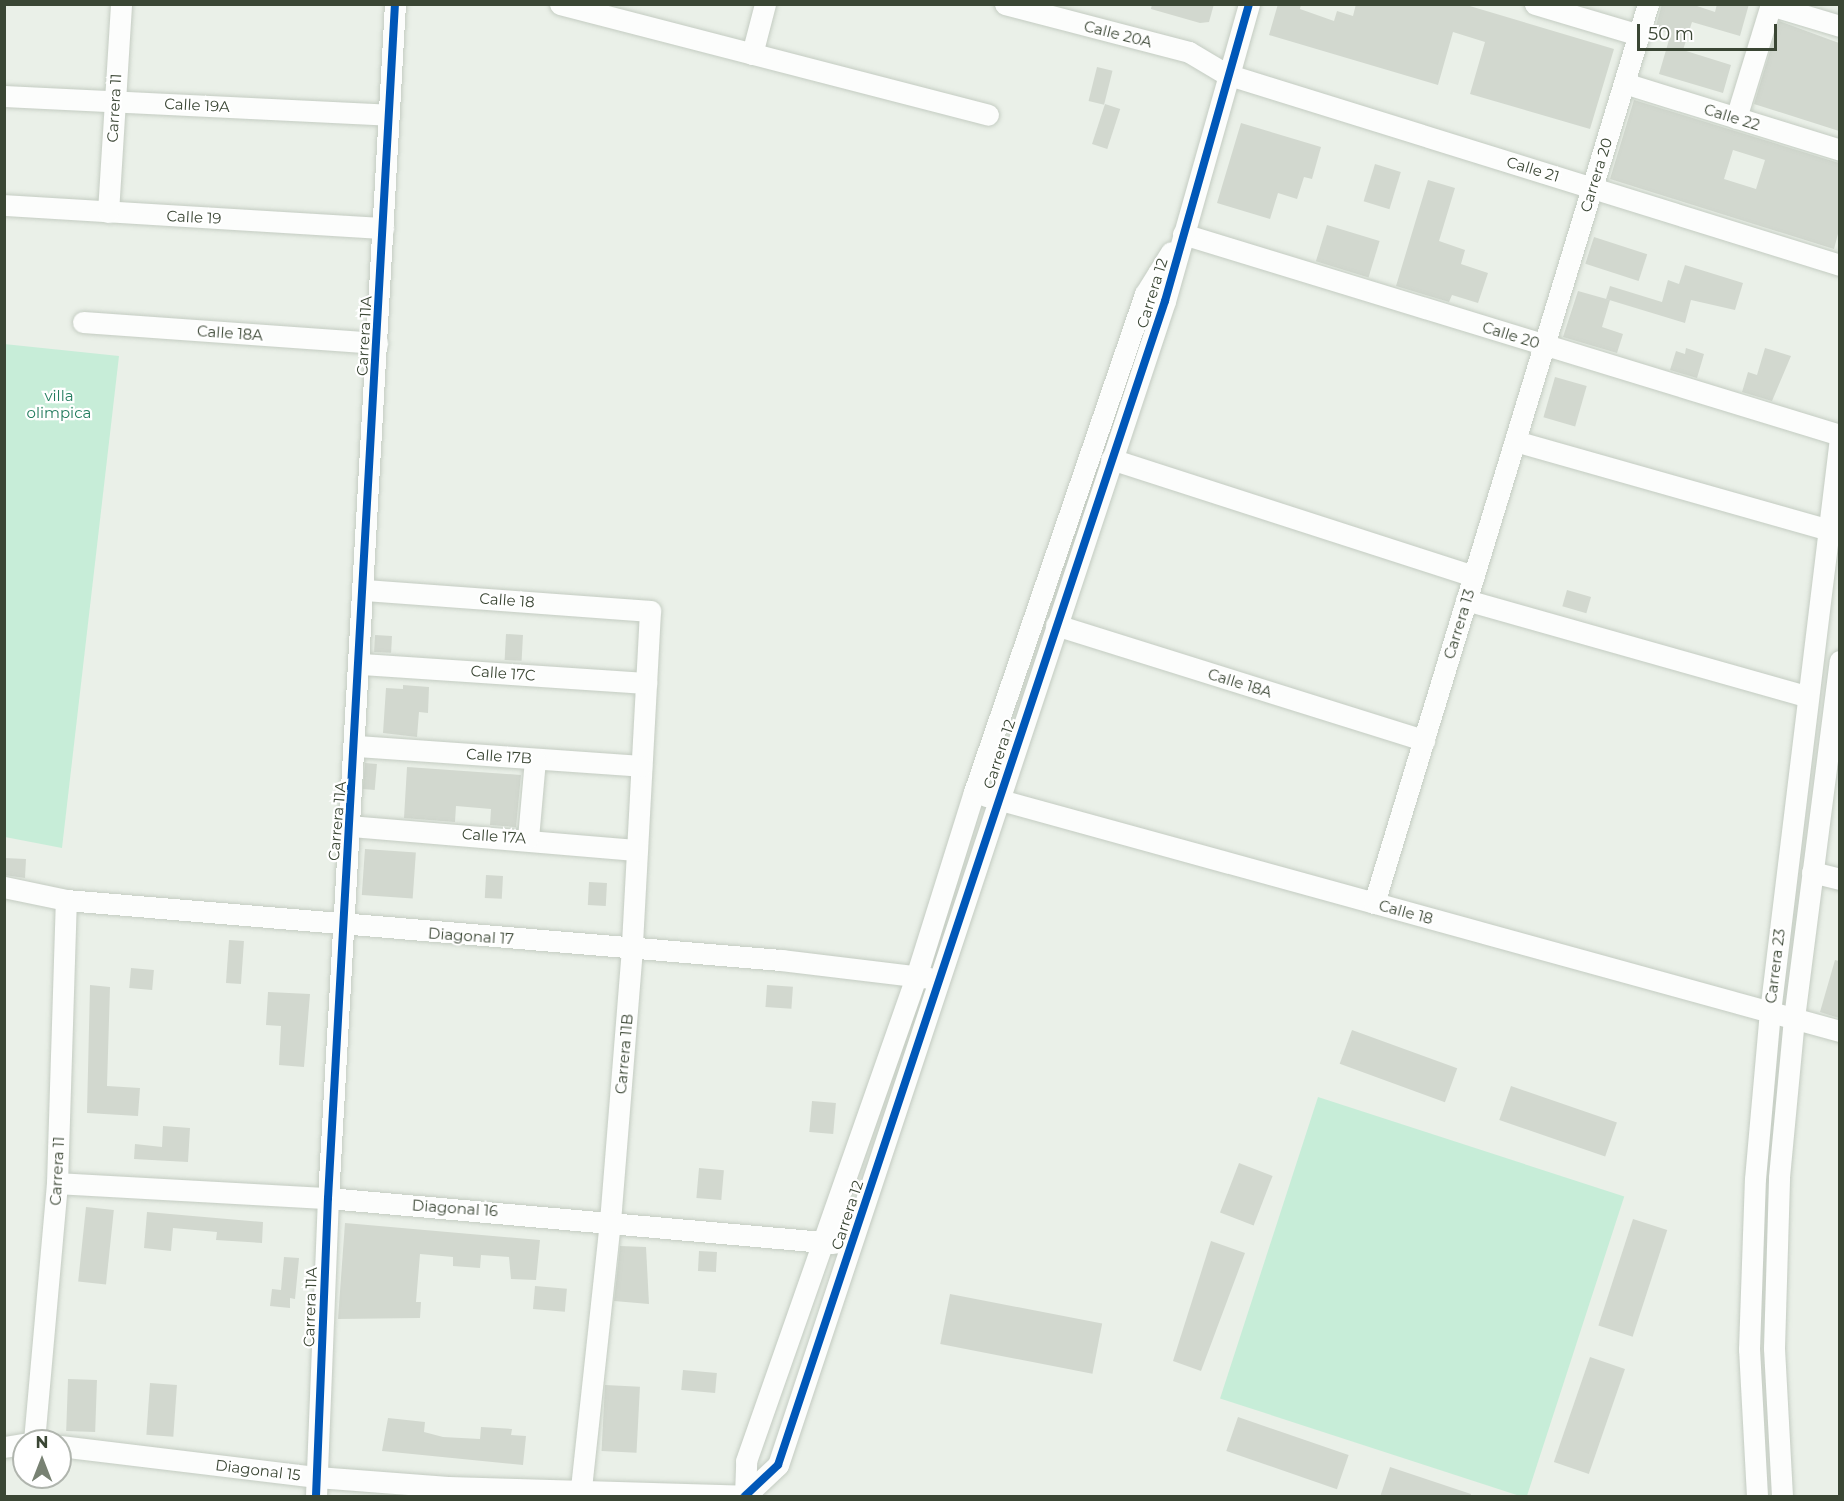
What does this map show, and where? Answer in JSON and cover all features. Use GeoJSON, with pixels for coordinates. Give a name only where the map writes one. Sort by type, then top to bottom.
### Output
{"type":"FeatureCollection","features":[{"type":"Feature","properties":{"kind":"street","name":"Carrera 11"},"geometry":{"type":"LineString","coordinates":[[108,212],[121,4]]}},
{"type":"Feature","properties":{"kind":"street","name":"Carrera 11A"},"geometry":{"type":"LineString","coordinates":[[316,1487],[342,926],[357,746],[395,4]]}},
{"type":"Feature","properties":{"kind":"street"},"geometry":{"type":"LineString","coordinates":[[560,4],[988,116]]}},
{"type":"Feature","properties":{"kind":"street"},"geometry":{"type":"LineString","coordinates":[[752,54],[765,4]]}},
{"type":"Feature","properties":{"kind":"street","name":"Calle 20A"},"geometry":{"type":"LineString","coordinates":[[1005,4],[1189,52],[1226,74]]}},
{"type":"Feature","properties":{"kind":"street","name":"Carrera 12"},"geometry":{"type":"LineString","coordinates":[[745,1496],[778,1465],[1165,301],[1226,74],[1249,4]]}},
{"type":"Feature","properties":{"kind":"street"},"geometry":{"type":"LineString","coordinates":[[1535,4],[1639,36]]}},
{"type":"Feature","properties":{"kind":"street","name":"Carrera 20"},"geometry":{"type":"LineString","coordinates":[[1544,345],[1648,4]]}},
{"type":"Feature","properties":{"kind":"street"},"geometry":{"type":"LineString","coordinates":[[1736,118],[1770,5],[1839,26]]}},
{"type":"Feature","properties":{"kind":"street","name":"Calle 21"},"geometry":{"type":"LineString","coordinates":[[1226,74],[1839,265]]}},
{"type":"Feature","properties":{"kind":"street","name":"Calle 22"},"geometry":{"type":"LineString","coordinates":[[1624,83],[1839,150]]}},
{"type":"Feature","properties":{"kind":"street","name":"Calle 19A"},"geometry":{"type":"LineString","coordinates":[[4,96],[389,115]]}},
{"type":"Feature","properties":{"kind":"street","name":"Calle 19"},"geometry":{"type":"LineString","coordinates":[[4,205],[383,228]]}},
{"type":"Feature","properties":{"kind":"street","name":"Carrera 12"},"geometry":{"type":"LineString","coordinates":[[745,1496],[746,1461],[916,977],[974,792],[1145,294],[1183,234]]}},
{"type":"Feature","properties":{"kind":"street","name":"Calle 20"},"geometry":{"type":"LineString","coordinates":[[1183,234],[1839,437]]}},
{"type":"Feature","properties":{"kind":"street","name":"Calle 18A"},"geometry":{"type":"LineString","coordinates":[[83,322],[377,343]]}},
{"type":"Feature","properties":{"kind":"street","name":"Carrera 13"},"geometry":{"type":"LineString","coordinates":[[1374,903],[1544,345]]}},
{"type":"Feature","properties":{"kind":"street","name":"Carrera 23"},"geometry":{"type":"LineString","coordinates":[[1756,1497],[1749,1349],[1755,1179],[1770,1012],[1825,529],[1839,437]]}},
{"type":"Feature","properties":{"kind":"street"},"geometry":{"type":"LineString","coordinates":[[1515,441],[1825,529]]}},
{"type":"Feature","properties":{"kind":"street"},"geometry":{"type":"LineString","coordinates":[[1111,459],[1341,530],[1474,576]]}},
{"type":"Feature","properties":{"kind":"street","name":"Calle 18"},"geometry":{"type":"LineString","coordinates":[[365,590],[650,611]]}},
{"type":"Feature","properties":{"kind":"street"},"geometry":{"type":"LineString","coordinates":[[1466,600],[1806,696]]}},
{"type":"Feature","properties":{"kind":"street","name":"Carrera 11B"},"geometry":{"type":"LineString","coordinates":[[580,1495],[610,1221],[632,948],[650,611]]}},
{"type":"Feature","properties":{"kind":"street","name":"Calle 18A"},"geometry":{"type":"LineString","coordinates":[[1056,625],[1424,740]]}},
{"type":"Feature","properties":{"kind":"street","name":"Carrera 23"},"geometry":{"type":"LineString","coordinates":[[1782,1497],[1774,1348],[1779,1177],[1794,1018],[1812,872],[1835,733],[1839,661]]}},
{"type":"Feature","properties":{"kind":"street","name":"Calle 17C"},"geometry":{"type":"LineString","coordinates":[[361,664],[646,683]]}},
{"type":"Feature","properties":{"kind":"street","name":"Calle 17B"},"geometry":{"type":"LineString","coordinates":[[357,746],[641,766]]}},
{"type":"Feature","properties":{"kind":"street"},"geometry":{"type":"LineString","coordinates":[[528,838],[535,759]]}},
{"type":"Feature","properties":{"kind":"street","name":"Calle 18"},"geometry":{"type":"LineString","coordinates":[[974,792],[1839,1030]]}},
{"type":"Feature","properties":{"kind":"street","name":"Calle 17A"},"geometry":{"type":"LineString","coordinates":[[350,826],[528,838],[637,850]]}},
{"type":"Feature","properties":{"kind":"street"},"geometry":{"type":"LineString","coordinates":[[1812,872],[1839,879]]}},
{"type":"Feature","properties":{"kind":"street","name":"Diagonal 17"},"geometry":{"type":"LineString","coordinates":[[4,887],[66,900],[342,926],[632,948],[939,980]]}},
{"type":"Feature","properties":{"kind":"street","name":"Carrera 11"},"geometry":{"type":"LineString","coordinates":[[35,1429],[57,1183],[66,900]]}},
{"type":"Feature","properties":{"kind":"street","name":"Diagonal 16"},"geometry":{"type":"LineString","coordinates":[[57,1183],[328,1198],[610,1221],[851,1245]]}},
{"type":"Feature","properties":{"kind":"street","name":"Diagonal 15"},"geometry":{"type":"LineString","coordinates":[[72,1448],[316,1487],[580,1495],[745,1496]]}},
{"type":"Feature","properties":{"kind":"green space","name":"villa olimpica"},"geometry":{"type":"Polygon","coordinates":[[[4,344],[119,356],[62,848],[5,837],[4,344]]]}},
{"type":"Feature","properties":{"kind":"green space"},"geometry":{"type":"Polygon","coordinates":[[[1318,1097],[1624,1197],[1527,1496],[1520,1496],[1220,1398],[1318,1097]]]}},
{"type":"Feature","properties":{"kind":"building"},"geometry":{"type":"Polygon","coordinates":[[[1152,4],[1214,4],[1209,22],[1200,23],[1151,9],[1152,4]]]}},
{"type":"Feature","properties":{"kind":"building"},"geometry":{"type":"Polygon","coordinates":[[[1278,4],[1301,4],[1300,9],[1334,21],[1337,11],[1353,16],[1356,4],[1463,4],[1614,49],[1590,129],[1470,94],[1485,42],[1453,32],[1438,85],[1269,35],[1278,4]]]}},
{"type":"Feature","properties":{"kind":"building"},"geometry":{"type":"Polygon","coordinates":[[[1662,4],[1691,4],[1715,12],[1717,4],[1749,4],[1740,36],[1692,22],[1683,50],[1731,65],[1723,93],[1659,74],[1671,33],[1655,29],[1662,4]]]}},
{"type":"Feature","properties":{"kind":"building"},"geometry":{"type":"Polygon","coordinates":[[[1779,21],[1839,43],[1839,131],[1754,104],[1779,21]]]}},
{"type":"Feature","properties":{"kind":"building"},"geometry":{"type":"Polygon","coordinates":[[[1097,67],[1113,71],[1104,105],[1089,101],[1097,67]]]}},
{"type":"Feature","properties":{"kind":"building"},"geometry":{"type":"Polygon","coordinates":[[[1634,100],[1839,163],[1839,230],[1834,249],[1610,179],[1634,100]],[[1733,150],[1724,179],[1756,189],[1765,160],[1733,150]]]}},
{"type":"Feature","properties":{"kind":"building"},"geometry":{"type":"Polygon","coordinates":[[[1105,104],[1120,109],[1107,149],[1092,144],[1105,104]]]}},
{"type":"Feature","properties":{"kind":"building"},"geometry":{"type":"Polygon","coordinates":[[[1241,123],[1321,147],[1312,179],[1304,177],[1297,199],[1278,193],[1270,219],[1217,203],[1241,123]]]}},
{"type":"Feature","properties":{"kind":"building"},"geometry":{"type":"Polygon","coordinates":[[[1375,164],[1401,172],[1389,209],[1364,201],[1375,164]]]}},
{"type":"Feature","properties":{"kind":"building"},"geometry":{"type":"Polygon","coordinates":[[[1428,180],[1455,188],[1439,241],[1465,250],[1461,264],[1488,273],[1478,303],[1452,295],[1449,302],[1396,286],[1428,180]]]}},
{"type":"Feature","properties":{"kind":"building"},"geometry":{"type":"Polygon","coordinates":[[[1327,225],[1380,241],[1368,277],[1316,261],[1327,225]]]}},
{"type":"Feature","properties":{"kind":"building"},"geometry":{"type":"Polygon","coordinates":[[[1594,237],[1647,254],[1639,281],[1585,264],[1594,237]]]}},
{"type":"Feature","properties":{"kind":"building"},"geometry":{"type":"Polygon","coordinates":[[[1685,265],[1743,283],[1735,310],[1691,300],[1685,323],[1606,299],[1610,286],[1662,302],[1668,280],[1679,284],[1685,265]]]}},
{"type":"Feature","properties":{"kind":"building"},"geometry":{"type":"Polygon","coordinates":[[[1578,291],[1610,300],[1602,327],[1623,334],[1617,353],[1563,337],[1578,291]]]}},
{"type":"Feature","properties":{"kind":"building"},"geometry":{"type":"Polygon","coordinates":[[[1686,348],[1704,354],[1697,378],[1670,370],[1676,351],[1685,354],[1686,348]]]}},
{"type":"Feature","properties":{"kind":"building"},"geometry":{"type":"Polygon","coordinates":[[[1765,348],[1791,356],[1772,401],[1742,392],[1748,372],[1757,375],[1765,348]]]}},
{"type":"Feature","properties":{"kind":"building"},"geometry":{"type":"Polygon","coordinates":[[[1555,377],[1587,386],[1575,426],[1543,417],[1555,377]]]}},
{"type":"Feature","properties":{"kind":"building"},"geometry":{"type":"Polygon","coordinates":[[[1567,590],[1591,597],[1586,613],[1562,606],[1567,590]]]}},
{"type":"Feature","properties":{"kind":"building"},"geometry":{"type":"Polygon","coordinates":[[[506,634],[523,635],[522,661],[505,660],[506,634]]]}},
{"type":"Feature","properties":{"kind":"building"},"geometry":{"type":"Polygon","coordinates":[[[375,635],[392,636],[391,653],[374,652],[375,635]]]}},
{"type":"Feature","properties":{"kind":"building"},"geometry":{"type":"Polygon","coordinates":[[[403,685],[429,687],[428,713],[419,712],[417,737],[383,733],[386,688],[403,689],[403,685]]]}},
{"type":"Feature","properties":{"kind":"building"},"geometry":{"type":"Polygon","coordinates":[[[365,763],[377,764],[375,790],[363,789],[365,763]]]}},
{"type":"Feature","properties":{"kind":"building"},"geometry":{"type":"Polygon","coordinates":[[[407,767],[521,775],[516,827],[490,825],[491,809],[456,806],[455,822],[404,818],[407,767]]]}},
{"type":"Feature","properties":{"kind":"building"},"geometry":{"type":"Polygon","coordinates":[[[365,849],[416,853],[413,898],[362,895],[365,849]]]}},
{"type":"Feature","properties":{"kind":"building"},"geometry":{"type":"Polygon","coordinates":[[[4,858],[26,859],[25,878],[4,875],[4,858]]]}},
{"type":"Feature","properties":{"kind":"building"},"geometry":{"type":"Polygon","coordinates":[[[486,875],[503,876],[502,899],[485,898],[486,875]]]}},
{"type":"Feature","properties":{"kind":"building"},"geometry":{"type":"Polygon","coordinates":[[[589,882],[607,883],[606,906],[588,905],[589,882]]]}},
{"type":"Feature","properties":{"kind":"building"},"geometry":{"type":"Polygon","coordinates":[[[229,940],[244,941],[241,984],[226,983],[229,940]]]}},
{"type":"Feature","properties":{"kind":"building"},"geometry":{"type":"Polygon","coordinates":[[[1835,960],[1839,961],[1839,1018],[1820,1012],[1835,960]]]}},
{"type":"Feature","properties":{"kind":"building"},"geometry":{"type":"Polygon","coordinates":[[[131,968],[154,970],[152,990],[129,988],[131,968]]]}},
{"type":"Feature","properties":{"kind":"building"},"geometry":{"type":"Polygon","coordinates":[[[90,985],[110,987],[107,1086],[140,1088],[138,1116],[87,1113],[90,985]]]}},
{"type":"Feature","properties":{"kind":"building"},"geometry":{"type":"Polygon","coordinates":[[[767,985],[793,987],[791,1009],[765,1007],[767,985]]]}},
{"type":"Feature","properties":{"kind":"building"},"geometry":{"type":"Polygon","coordinates":[[[268,992],[310,994],[304,1067],[279,1065],[281,1026],[266,1025],[268,992]]]}},
{"type":"Feature","properties":{"kind":"building"},"geometry":{"type":"Polygon","coordinates":[[[1352,1030],[1457,1068],[1445,1102],[1340,1064],[1352,1030]]]}},
{"type":"Feature","properties":{"kind":"building"},"geometry":{"type":"Polygon","coordinates":[[[1511,1086],[1617,1122],[1605,1157],[1499,1120],[1511,1086]]]}},
{"type":"Feature","properties":{"kind":"building"},"geometry":{"type":"Polygon","coordinates":[[[812,1101],[836,1103],[833,1134],[809,1132],[812,1101]]]}},
{"type":"Feature","properties":{"kind":"building"},"geometry":{"type":"Polygon","coordinates":[[[163,1126],[190,1128],[188,1162],[134,1159],[135,1144],[162,1147],[163,1126]]]}},
{"type":"Feature","properties":{"kind":"building"},"geometry":{"type":"Polygon","coordinates":[[[1239,1163],[1273,1176],[1254,1225],[1220,1212],[1239,1163]]]}},
{"type":"Feature","properties":{"kind":"building"},"geometry":{"type":"Polygon","coordinates":[[[699,1168],[724,1170],[721,1200],[696,1198],[699,1168]]]}},
{"type":"Feature","properties":{"kind":"building"},"geometry":{"type":"Polygon","coordinates":[[[86,1207],[114,1210],[106,1285],[78,1282],[86,1207]]]}},
{"type":"Feature","properties":{"kind":"building"},"geometry":{"type":"Polygon","coordinates":[[[147,1212],[263,1222],[262,1243],[216,1240],[217,1232],[173,1228],[171,1251],[144,1248],[147,1212]]]}},
{"type":"Feature","properties":{"kind":"building"},"geometry":{"type":"Polygon","coordinates":[[[1633,1219],[1667,1230],[1633,1337],[1598,1326],[1633,1219]]]}},
{"type":"Feature","properties":{"kind":"building"},"geometry":{"type":"Polygon","coordinates":[[[345,1223],[540,1240],[536,1280],[511,1279],[509,1257],[481,1255],[480,1268],[453,1266],[453,1257],[420,1254],[416,1302],[421,1302],[420,1318],[338,1319],[345,1223]]]}},
{"type":"Feature","properties":{"kind":"building"},"geometry":{"type":"Polygon","coordinates":[[[1211,1241],[1245,1253],[1201,1371],[1173,1361],[1211,1241]]]}},
{"type":"Feature","properties":{"kind":"building"},"geometry":{"type":"Polygon","coordinates":[[[620,1246],[646,1247],[649,1304],[614,1301],[620,1246]]]}},
{"type":"Feature","properties":{"kind":"building"},"geometry":{"type":"Polygon","coordinates":[[[699,1251],[717,1252],[716,1272],[698,1271],[699,1251]]]}},
{"type":"Feature","properties":{"kind":"building"},"geometry":{"type":"Polygon","coordinates":[[[284,1257],[299,1258],[295,1299],[290,1298],[290,1308],[270,1306],[272,1289],[281,1290],[284,1257]]]}},
{"type":"Feature","properties":{"kind":"building"},"geometry":{"type":"Polygon","coordinates":[[[535,1286],[567,1289],[565,1312],[533,1309],[535,1286]]]}},
{"type":"Feature","properties":{"kind":"building"},"geometry":{"type":"Polygon","coordinates":[[[950,1294],[1102,1324],[1092,1374],[940,1344],[950,1294]]]}},
{"type":"Feature","properties":{"kind":"building"},"geometry":{"type":"Polygon","coordinates":[[[1590,1357],[1625,1369],[1589,1474],[1554,1462],[1590,1357]]]}},
{"type":"Feature","properties":{"kind":"building"},"geometry":{"type":"Polygon","coordinates":[[[683,1370],[717,1373],[715,1393],[681,1390],[683,1370]]]}},
{"type":"Feature","properties":{"kind":"building"},"geometry":{"type":"Polygon","coordinates":[[[68,1379],[97,1380],[95,1432],[66,1429],[68,1379]]]}},
{"type":"Feature","properties":{"kind":"building"},"geometry":{"type":"Polygon","coordinates":[[[150,1383],[177,1385],[173,1437],[146,1435],[150,1383]]]}},
{"type":"Feature","properties":{"kind":"building"},"geometry":{"type":"Polygon","coordinates":[[[605,1385],[640,1387],[636,1453],[602,1451],[605,1385]]]}},
{"type":"Feature","properties":{"kind":"building"},"geometry":{"type":"Polygon","coordinates":[[[1238,1417],[1349,1455],[1337,1489],[1226,1451],[1238,1417]]]}},
{"type":"Feature","properties":{"kind":"building"},"geometry":{"type":"Polygon","coordinates":[[[388,1418],[425,1422],[424,1432],[443,1437],[480,1439],[481,1427],[512,1429],[511,1435],[526,1436],[523,1465],[382,1451],[388,1418]]]}},
{"type":"Feature","properties":{"kind":"building"},"geometry":{"type":"Polygon","coordinates":[[[1390,1467],[1471,1494],[1470,1497],[1380,1497],[1390,1467]]]}},
{"type":"Feature","properties":{"kind":"cycle path"},"geometry":{"type":"LineString","coordinates":[[316,1496],[328,1198],[395,4]]}},
{"type":"Feature","properties":{"kind":"cycle path"},"geometry":{"type":"LineString","coordinates":[[745,1496],[778,1465],[1165,301],[1249,4]]}}]}
